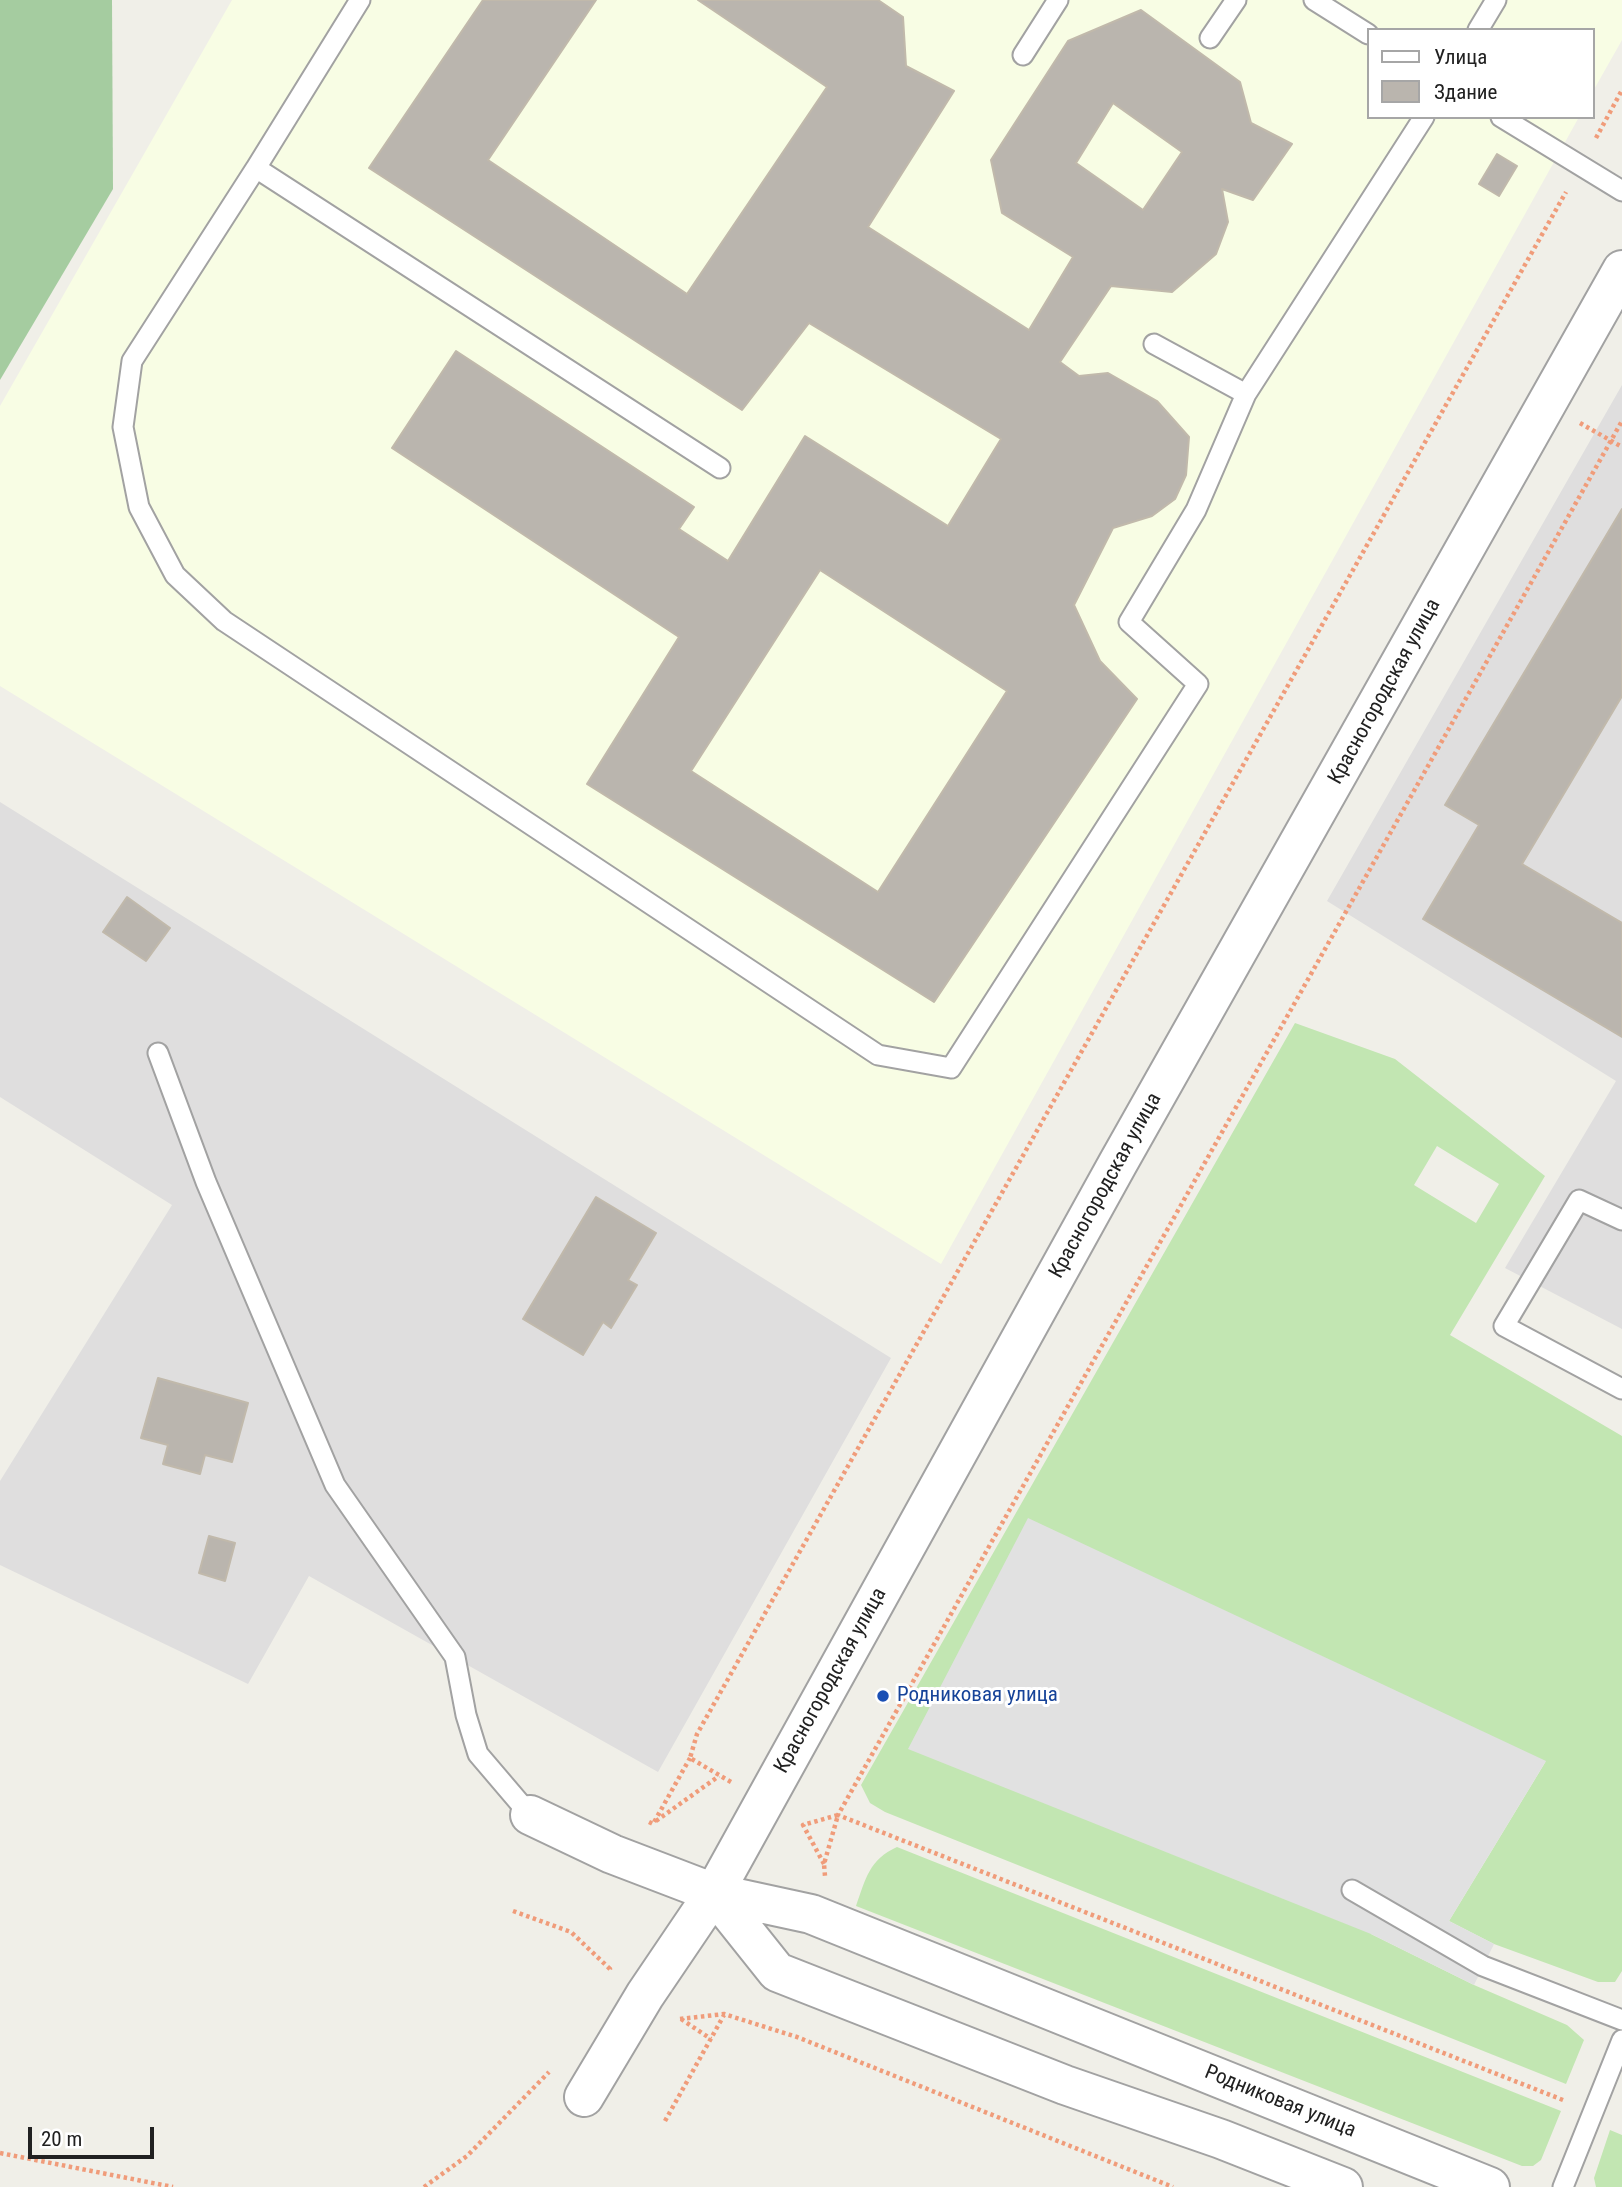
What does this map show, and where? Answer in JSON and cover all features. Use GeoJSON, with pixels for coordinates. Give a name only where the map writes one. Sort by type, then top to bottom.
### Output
{"type":"FeatureCollection","features":[{"type":"Feature","properties":{"kind":"street","name":"Красногородская улица"},"geometry":{"type":"LineString","coordinates":[[584,2097],[645,1995],[714,1893],[1118,1163],[1622,270]]}},
{"type":"Feature","properties":{"kind":"street","name":"Родниковая улица"},"geometry":{"type":"LineString","coordinates":[[530,1815],[612,1854],[714,1893],[811,1914],[1490,2187]]}},
{"type":"Feature","properties":{"kind":"street"},"geometry":{"type":"LineString","coordinates":[[714,1893],[777,1972],[1065,2085],[1221,2139],[1343,2187]]}},
{"type":"Feature","properties":{"kind":"lane"},"geometry":{"type":"LineString","coordinates":[[360,0],[132,361],[123,427],[139,507],[175,575],[224,621],[878,1055],[951,1068],[1198,684],[1129,622],[1196,510],[1246,394],[1423,119]]}},
{"type":"Feature","properties":{"kind":"lane"},"geometry":{"type":"LineString","coordinates":[[1023,55],[1058,0]]}},
{"type":"Feature","properties":{"kind":"lane"},"geometry":{"type":"LineString","coordinates":[[1210,38],[1236,0]]}},
{"type":"Feature","properties":{"kind":"lane"},"geometry":{"type":"LineString","coordinates":[[1314,0],[1366,33]]}},
{"type":"Feature","properties":{"kind":"lane"},"geometry":{"type":"LineString","coordinates":[[1479,28],[1496,0]]}},
{"type":"Feature","properties":{"kind":"lane"},"geometry":{"type":"LineString","coordinates":[[1504,119],[1622,191]]}},
{"type":"Feature","properties":{"kind":"lane"},"geometry":{"type":"LineString","coordinates":[[256,168],[720,468]]}},
{"type":"Feature","properties":{"kind":"lane"},"geometry":{"type":"LineString","coordinates":[[1154,344],[1246,394]]}},
{"type":"Feature","properties":{"kind":"lane"},"geometry":{"type":"LineString","coordinates":[[158,1053],[206,1182],[335,1485],[455,1657],[466,1715],[478,1754],[530,1815]]}},
{"type":"Feature","properties":{"kind":"lane"},"geometry":{"type":"LineString","coordinates":[[1622,1220],[1578,1200],[1504,1326],[1622,1389]]}},
{"type":"Feature","properties":{"kind":"lane"},"geometry":{"type":"LineString","coordinates":[[1352,1890],[1483,1966],[1622,2020]]}},
{"type":"Feature","properties":{"kind":"lane"},"geometry":{"type":"LineString","coordinates":[[1563,2187],[1622,2040]]}},
{"type":"Feature","properties":{"kind":"path"},"geometry":{"type":"LineString","coordinates":[[653,1824],[690,1758],[697,1734],[1622,90]]}},
{"type":"Feature","properties":{"kind":"path"},"geometry":{"type":"LineString","coordinates":[[1570,417],[1622,447]]}},
{"type":"Feature","properties":{"kind":"path"},"geometry":{"type":"LineString","coordinates":[[825,1878],[824,1864],[838,1815],[1622,421]]}},
{"type":"Feature","properties":{"kind":"path"},"geometry":{"type":"LineString","coordinates":[[690,1758],[734,1784]]}},
{"type":"Feature","properties":{"kind":"path"},"geometry":{"type":"LineString","coordinates":[[653,1824],[719,1776]]}},
{"type":"Feature","properties":{"kind":"path"},"geometry":{"type":"LineString","coordinates":[[824,1864],[803,1825],[838,1815],[1593,2112]]}},
{"type":"Feature","properties":{"kind":"path"},"geometry":{"type":"LineString","coordinates":[[642,1820],[653,1824]]}},
{"type":"Feature","properties":{"kind":"path"},"geometry":{"type":"LineString","coordinates":[[513,1911],[571,1933],[610,1969],[604,1980]]}},
{"type":"Feature","properties":{"kind":"path"},"geometry":{"type":"LineString","coordinates":[[711,2039],[680,2019],[724,2014],[797,2037],[1172,2187]]}},
{"type":"Feature","properties":{"kind":"path"},"geometry":{"type":"LineString","coordinates":[[665,2121],[724,2014]]}},
{"type":"Feature","properties":{"kind":"path"},"geometry":{"type":"LineString","coordinates":[[424,2187],[467,2156],[552,2069]]}},
{"type":"Feature","properties":{"kind":"path"},"geometry":{"type":"LineString","coordinates":[[0,2153],[173,2187]]}},
{"type":"Feature","properties":{"kind":"shaded area"},"geometry":{"type":"Polygon","coordinates":[[[232,0],[1622,0],[1622,40],[1594,89],[1594,28],[1366,28],[1366,119],[1578,119],[941,1264],[0,686],[0,406],[232,0]]]}},
{"type":"Feature","properties":{"kind":"shaded area"},"geometry":{"type":"Polygon","coordinates":[[[1622,385],[1622,1329],[1505,1268],[1616,1081],[1327,901],[1622,385]]]}},
{"type":"Feature","properties":{"kind":"shaded area"},"geometry":{"type":"Polygon","coordinates":[[[0,802],[891,1358],[658,1772],[309,1576],[248,1684],[0,1565],[0,1481],[172,1205],[0,1097],[0,802]]]}},
{"type":"Feature","properties":{"kind":"shaded area"},"geometry":{"type":"Polygon","coordinates":[[[1028,1518],[1546,1761],[1449,1921],[1494,1944],[1474,1985],[1371,1934],[908,1749],[1028,1518]]]}},
{"type":"Feature","properties":{"kind":"green space"},"geometry":{"type":"Polygon","coordinates":[[[0,0],[112,0],[113,189],[0,380],[0,0]]]}},
{"type":"Feature","properties":{"kind":"green space"},"geometry":{"type":"Polygon","coordinates":[[[1295,1023],[1395,1059],[1545,1176],[1450,1335],[1622,1436],[1622,1971],[1615,1982],[1598,1982],[1494,1944],[1449,1921],[1546,1761],[1371,1934],[1474,1985],[1567,2025],[1584,2040],[1566,2084],[885,1812],[870,1803],[861,1785],[1295,1023]],[[1437,1146],[1414,1185],[1476,1223],[1499,1184],[1437,1146]]]}},
{"type":"Feature","properties":{"kind":"green space"},"geometry":{"type":"Polygon","coordinates":[[[897,1847],[1561,2111],[1541,2160],[1533,2166],[1522,2166],[856,1906],[874,1864],[897,1847]]]}},
{"type":"Feature","properties":{"kind":"green space"},"geometry":{"type":"Polygon","coordinates":[[[1610,2130],[1622,2135],[1622,2187],[1596,2187],[1594,2178],[1610,2130]]]}},
{"type":"Feature","properties":{"kind":"building"},"geometry":{"type":"Polygon","coordinates":[[[483,0],[596,0],[488,160],[687,294],[827,87],[698,0],[878,0],[903,17],[906,66],[954,91],[868,227],[1029,330],[1073,257],[1002,213],[991,160],[1068,41],[1141,10],[1240,82],[1251,123],[1292,144],[1253,200],[1222,189],[1228,222],[1216,254],[1172,292],[1111,286],[1060,362],[1079,376],[1108,373],[1157,401],[1189,437],[1186,475],[1175,499],[1152,516],[1113,528],[1074,605],[1100,661],[1137,699],[934,1002],[587,784],[679,637],[392,448],[456,351],[694,507],[679,529],[728,561],[805,436],[948,526],[1001,439],[809,323],[742,410],[369,168],[483,0]],[[1113,103],[1076,163],[1143,210],[1182,152],[1113,103]],[[820,570],[691,771],[878,892],[1007,691],[820,570]]]}},
{"type":"Feature","properties":{"kind":"building"},"geometry":{"type":"Polygon","coordinates":[[[1497,154],[1517,166],[1499,196],[1479,184],[1497,154]]]}},
{"type":"Feature","properties":{"kind":"building"},"geometry":{"type":"Polygon","coordinates":[[[1622,509],[1622,696],[1522,864],[1622,923],[1622,1037],[1423,919],[1479,825],[1445,805],[1622,509]]]}},
{"type":"Feature","properties":{"kind":"building"},"geometry":{"type":"Polygon","coordinates":[[[127,897],[170,928],[146,961],[103,932],[127,897]]]}},
{"type":"Feature","properties":{"kind":"building"},"geometry":{"type":"Polygon","coordinates":[[[596,1197],[656,1233],[628,1280],[637,1285],[611,1328],[603,1322],[583,1355],[523,1319],[596,1197]]]}},
{"type":"Feature","properties":{"kind":"building"},"geometry":{"type":"Polygon","coordinates":[[[158,1378],[248,1403],[232,1462],[205,1455],[200,1474],[163,1464],[168,1445],[141,1438],[158,1378]]]}},
{"type":"Feature","properties":{"kind":"building"},"geometry":{"type":"Polygon","coordinates":[[[209,1536],[235,1543],[225,1581],[199,1573],[209,1536]]]}},
{"type":"Feature","properties":{"kind":"place","name":"Родниковая улица"},"geometry":{"type":"Point","coordinates":[883,1696]}}]}
